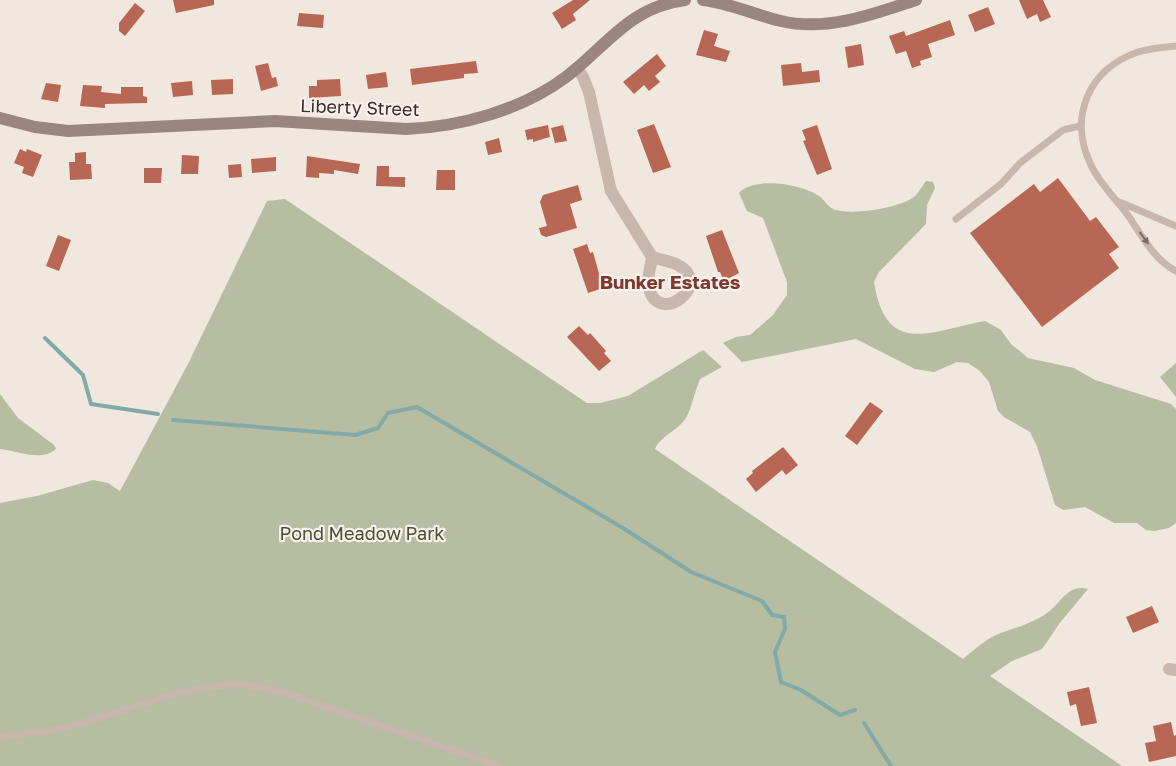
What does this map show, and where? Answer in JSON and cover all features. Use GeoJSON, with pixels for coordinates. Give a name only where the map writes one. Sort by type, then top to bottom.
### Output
{"type":"FeatureCollection","features":[{"type":"Feature","properties":{"kind":"main road","name":"Liberty Street"},"geometry":{"type":"LineString","coordinates":[[0,118],[30,126],[68,131],[275,121],[416,128],[452,123],[518,104],[553,86],[577,68],[633,18],[655,8],[685,0]]}},
{"type":"Feature","properties":{"kind":"main road"},"geometry":{"type":"LineString","coordinates":[[703,0],[728,4],[779,21],[809,25],[853,19],[916,0]]}},
{"type":"Feature","properties":{"kind":"street"},"geometry":{"type":"LineString","coordinates":[[577,68],[587,86],[611,191],[652,258]]}},
{"type":"Feature","properties":{"kind":"lane"},"geometry":{"type":"LineString","coordinates":[[1176,46],[1141,51],[1121,60],[1109,69],[1087,97],[1080,126],[1084,150],[1091,167],[1163,263],[1176,271]]}},
{"type":"Feature","properties":{"kind":"lane"},"geometry":{"type":"LineString","coordinates":[[956,219],[1001,184],[1020,163],[1067,128],[1080,126]]}},
{"type":"Feature","properties":{"kind":"lane"},"geometry":{"type":"LineString","coordinates":[[1117,201],[1176,226]]}},
{"type":"Feature","properties":{"kind":"lane"},"geometry":{"type":"LineString","coordinates":[[0,737],[81,724],[161,699],[207,688],[238,684],[291,695],[499,766]]}},
{"type":"Feature","properties":{"kind":"green space"},"geometry":{"type":"Polygon","coordinates":[[[926,181],[933,182],[935,188],[927,205],[926,224],[879,272],[874,282],[880,306],[889,322],[900,331],[914,334],[930,333],[985,321],[1001,330],[1011,344],[1028,358],[1074,368],[1095,380],[1171,404],[1176,409],[1176,523],[1169,528],[1154,531],[1146,530],[1137,523],[1114,523],[1085,507],[1063,510],[1055,505],[1037,446],[1030,432],[1004,417],[998,411],[989,382],[980,371],[968,363],[957,362],[934,372],[915,369],[856,339],[742,362],[723,343],[736,337],[750,335],[773,315],[787,295],[787,282],[763,218],[747,211],[739,193],[746,188],[766,183],[790,185],[811,192],[834,209],[854,212],[899,204],[915,196],[926,181]]]}},
{"type":"Feature","properties":{"kind":"green space","name":"Pond Meadow Park"},"geometry":{"type":"Polygon","coordinates":[[[285,199],[587,403],[600,403],[628,396],[703,350],[722,367],[700,379],[684,421],[662,440],[655,449],[963,659],[994,636],[1042,617],[1068,592],[1077,588],[1088,589],[1059,624],[1042,649],[1012,661],[990,676],[1122,766],[0,766],[0,503],[37,496],[93,480],[108,483],[120,491],[188,364],[267,201],[285,199]]]}},
{"type":"Feature","properties":{"kind":"green space"},"geometry":{"type":"Polygon","coordinates":[[[1176,363],[1176,397],[1160,377],[1176,363]]]}},
{"type":"Feature","properties":{"kind":"green space"},"geometry":{"type":"Polygon","coordinates":[[[0,394],[18,418],[54,445],[56,449],[43,455],[29,455],[0,449],[0,394]]]}},
{"type":"Feature","properties":{"kind":"building"},"geometry":{"type":"Polygon","coordinates":[[[173,0],[214,0],[214,5],[176,13],[173,0]]]}},
{"type":"Feature","properties":{"kind":"building"},"geometry":{"type":"Polygon","coordinates":[[[573,0],[590,0],[573,14],[576,20],[562,29],[552,13],[573,0]]]}},
{"type":"Feature","properties":{"kind":"building"},"geometry":{"type":"Polygon","coordinates":[[[1019,0],[1043,0],[1051,17],[1040,22],[1037,14],[1027,19],[1019,0]]]}},
{"type":"Feature","properties":{"kind":"building"},"geometry":{"type":"Polygon","coordinates":[[[135,3],[145,11],[125,36],[119,31],[119,23],[135,3]]]}},
{"type":"Feature","properties":{"kind":"building"},"geometry":{"type":"Polygon","coordinates":[[[988,7],[995,24],[975,32],[968,15],[988,7]]]}},
{"type":"Feature","properties":{"kind":"building"},"geometry":{"type":"Polygon","coordinates":[[[299,13],[324,15],[323,28],[297,26],[299,13]]]}},
{"type":"Feature","properties":{"kind":"building"},"geometry":{"type":"Polygon","coordinates":[[[950,20],[955,35],[928,44],[932,57],[920,61],[921,65],[912,68],[906,51],[896,54],[889,36],[904,31],[906,36],[950,20]]]}},
{"type":"Feature","properties":{"kind":"building"},"geometry":{"type":"Polygon","coordinates":[[[704,30],[718,34],[714,46],[730,51],[726,62],[696,55],[704,30]]]}},
{"type":"Feature","properties":{"kind":"building"},"geometry":{"type":"Polygon","coordinates":[[[861,44],[864,65],[848,68],[845,47],[861,44]]]}},
{"type":"Feature","properties":{"kind":"building"},"geometry":{"type":"Polygon","coordinates":[[[657,54],[666,66],[655,76],[660,82],[649,91],[644,85],[634,94],[623,82],[657,54]]]}},
{"type":"Feature","properties":{"kind":"building"},"geometry":{"type":"Polygon","coordinates":[[[476,61],[478,73],[464,74],[464,78],[412,85],[410,69],[476,61]]]}},
{"type":"Feature","properties":{"kind":"building"},"geometry":{"type":"Polygon","coordinates":[[[268,63],[272,78],[276,77],[278,86],[261,91],[255,66],[268,63]]]}},
{"type":"Feature","properties":{"kind":"building"},"geometry":{"type":"Polygon","coordinates":[[[801,63],[802,72],[819,70],[820,82],[783,86],[781,65],[801,63]]]}},
{"type":"Feature","properties":{"kind":"building"},"geometry":{"type":"Polygon","coordinates":[[[386,72],[388,87],[368,89],[366,75],[386,72]]]}},
{"type":"Feature","properties":{"kind":"building"},"geometry":{"type":"Polygon","coordinates":[[[233,79],[233,94],[212,95],[211,80],[233,79]]]}},
{"type":"Feature","properties":{"kind":"building"},"geometry":{"type":"Polygon","coordinates":[[[340,79],[341,96],[309,98],[309,86],[317,86],[317,80],[340,79]]]}},
{"type":"Feature","properties":{"kind":"building"},"geometry":{"type":"Polygon","coordinates":[[[192,81],[193,95],[173,97],[171,83],[192,81]]]}},
{"type":"Feature","properties":{"kind":"building"},"geometry":{"type":"Polygon","coordinates":[[[46,83],[61,85],[58,102],[41,99],[46,83]]]}},
{"type":"Feature","properties":{"kind":"building"},"geometry":{"type":"Polygon","coordinates":[[[83,85],[102,86],[101,92],[121,94],[121,87],[143,87],[143,96],[147,97],[147,103],[105,104],[105,108],[80,106],[83,85]]]}},
{"type":"Feature","properties":{"kind":"building"},"geometry":{"type":"Polygon","coordinates":[[[654,124],[671,167],[653,173],[637,130],[654,124]]]}},
{"type":"Feature","properties":{"kind":"building"},"geometry":{"type":"Polygon","coordinates":[[[548,125],[550,137],[533,142],[533,139],[527,140],[525,130],[548,125]]]}},
{"type":"Feature","properties":{"kind":"building"},"geometry":{"type":"Polygon","coordinates":[[[563,125],[567,141],[555,143],[551,128],[563,125]]]}},
{"type":"Feature","properties":{"kind":"building"},"geometry":{"type":"Polygon","coordinates":[[[817,125],[832,169],[817,175],[803,141],[806,140],[802,130],[817,125]]]}},
{"type":"Feature","properties":{"kind":"building"},"geometry":{"type":"Polygon","coordinates":[[[499,138],[502,152],[488,155],[485,142],[499,138]]]}},
{"type":"Feature","properties":{"kind":"building"},"geometry":{"type":"Polygon","coordinates":[[[20,149],[26,152],[27,149],[42,155],[33,177],[22,173],[24,167],[14,163],[20,149]]]}},
{"type":"Feature","properties":{"kind":"building"},"geometry":{"type":"Polygon","coordinates":[[[86,152],[86,164],[91,164],[92,179],[70,180],[69,162],[75,162],[75,153],[86,152]]]}},
{"type":"Feature","properties":{"kind":"building"},"geometry":{"type":"Polygon","coordinates":[[[182,155],[199,156],[198,174],[181,174],[182,155]]]}},
{"type":"Feature","properties":{"kind":"building"},"geometry":{"type":"Polygon","coordinates":[[[307,156],[360,164],[358,174],[334,170],[334,174],[319,173],[319,178],[306,177],[307,156]]]}},
{"type":"Feature","properties":{"kind":"building"},"geometry":{"type":"Polygon","coordinates":[[[276,157],[276,171],[252,173],[251,159],[276,157]]]}},
{"type":"Feature","properties":{"kind":"building"},"geometry":{"type":"Polygon","coordinates":[[[241,164],[242,177],[229,178],[228,165],[241,164]]]}},
{"type":"Feature","properties":{"kind":"building"},"geometry":{"type":"Polygon","coordinates":[[[377,166],[389,166],[389,177],[405,177],[405,187],[376,186],[377,166]]]}},
{"type":"Feature","properties":{"kind":"building"},"geometry":{"type":"Polygon","coordinates":[[[144,168],[162,168],[161,183],[144,183],[144,168]]]}},
{"type":"Feature","properties":{"kind":"building"},"geometry":{"type":"Polygon","coordinates":[[[437,170],[455,170],[455,190],[436,190],[437,170]]]}},
{"type":"Feature","properties":{"kind":"building"},"geometry":{"type":"Polygon","coordinates":[[[1058,178],[1090,221],[1096,217],[1119,247],[1109,254],[1119,268],[1042,327],[970,233],[1034,184],[1040,192],[1058,178]]]}},
{"type":"Feature","properties":{"kind":"building"},"geometry":{"type":"Polygon","coordinates":[[[578,185],[582,200],[570,204],[577,228],[546,237],[541,235],[539,228],[547,226],[540,202],[543,195],[578,185]]]}},
{"type":"Feature","properties":{"kind":"building"},"geometry":{"type":"Polygon","coordinates":[[[722,230],[739,273],[724,281],[720,272],[718,272],[706,236],[722,230]]]}},
{"type":"Feature","properties":{"kind":"building"},"geometry":{"type":"Polygon","coordinates":[[[58,235],[71,240],[59,271],[46,266],[58,235]]]}},
{"type":"Feature","properties":{"kind":"building"},"geometry":{"type":"Polygon","coordinates":[[[587,244],[590,253],[593,252],[603,288],[588,293],[573,249],[587,244]]]}},
{"type":"Feature","properties":{"kind":"building"},"geometry":{"type":"Polygon","coordinates":[[[579,326],[588,335],[590,333],[606,351],[604,353],[611,361],[599,371],[567,337],[579,326]]]}},
{"type":"Feature","properties":{"kind":"building"},"geometry":{"type":"Polygon","coordinates":[[[870,402],[883,411],[857,445],[845,436],[870,402]]]}},
{"type":"Feature","properties":{"kind":"building"},"geometry":{"type":"Polygon","coordinates":[[[783,447],[798,465],[786,475],[782,470],[756,492],[746,479],[753,473],[752,471],[783,447]]]}},
{"type":"Feature","properties":{"kind":"building"},"geometry":{"type":"Polygon","coordinates":[[[1152,606],[1159,622],[1133,633],[1126,617],[1152,606]]]}},
{"type":"Feature","properties":{"kind":"building"},"geometry":{"type":"Polygon","coordinates":[[[1089,687],[1097,723],[1081,726],[1076,704],[1070,706],[1067,692],[1089,687]]]}},
{"type":"Feature","properties":{"kind":"building"},"geometry":{"type":"Polygon","coordinates":[[[1171,722],[1174,736],[1176,735],[1176,756],[1149,762],[1145,743],[1156,741],[1153,726],[1171,722]]]}},
{"type":"Feature","properties":{"kind":"waterway"},"geometry":{"type":"LineString","coordinates":[[45,338],[83,375],[91,404],[158,414]]}},
{"type":"Feature","properties":{"kind":"waterway"},"geometry":{"type":"LineString","coordinates":[[173,420],[355,435],[378,428],[388,413],[417,407],[623,528],[691,572],[762,601],[772,615],[784,617],[785,629],[775,652],[781,682],[801,690],[840,715],[855,710]]}},
{"type":"Feature","properties":{"kind":"waterway"},"geometry":{"type":"LineString","coordinates":[[864,723],[891,766]]}},
{"type":"Feature","properties":{"kind":"district","name":"Bunker Estates"},"geometry":{"type":"Point","coordinates":[670,281]}}]}
